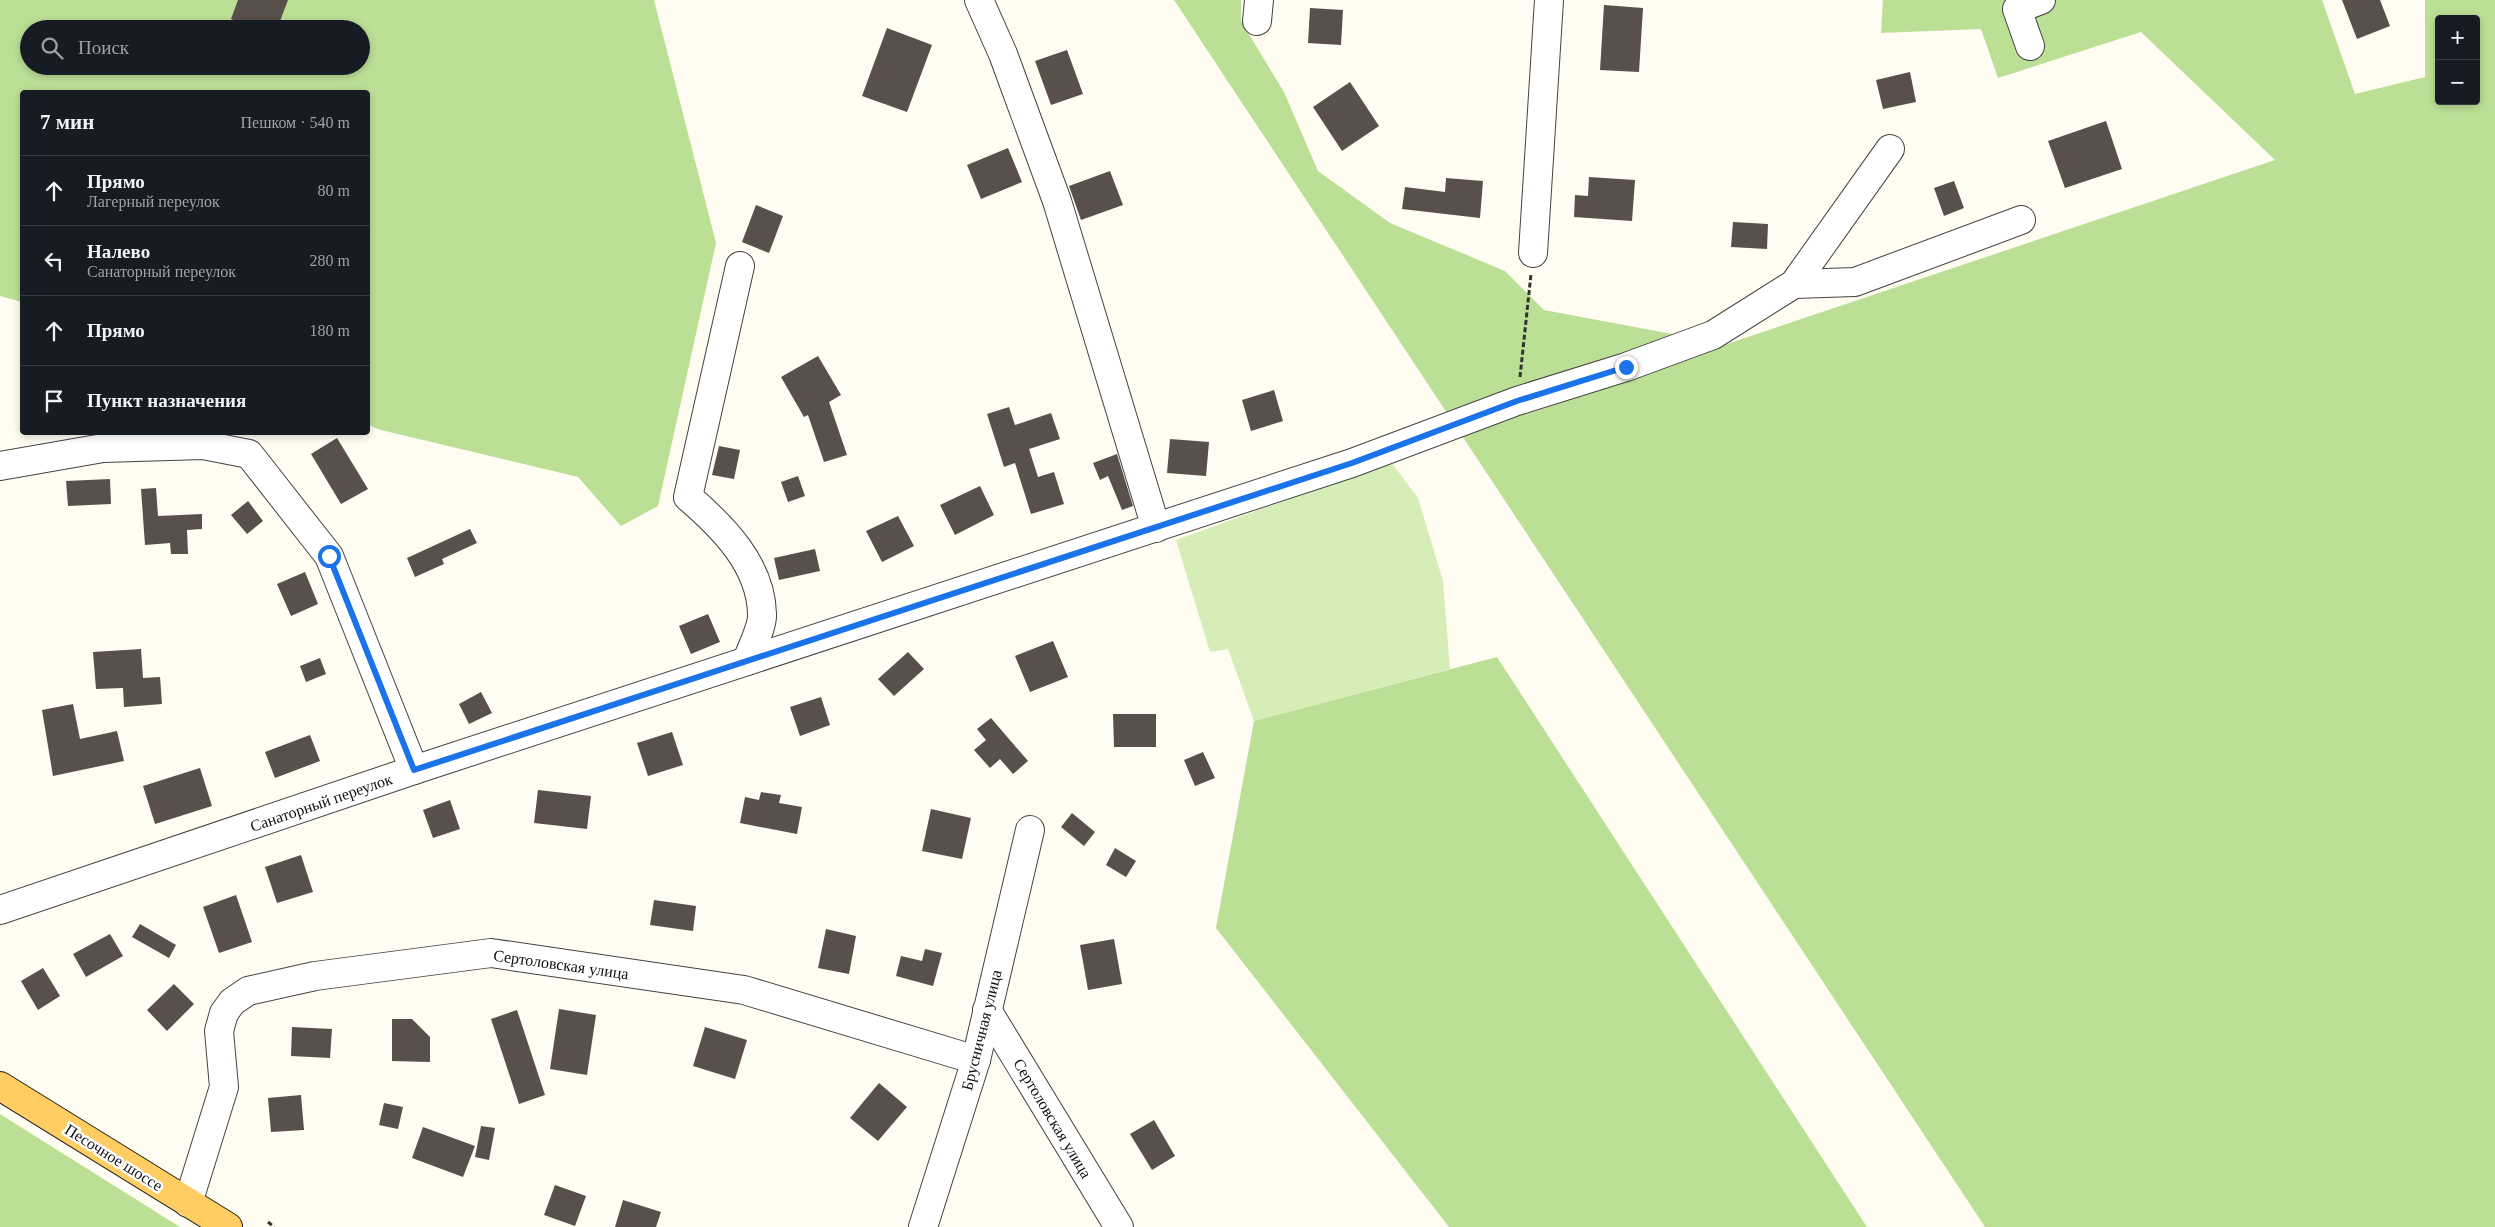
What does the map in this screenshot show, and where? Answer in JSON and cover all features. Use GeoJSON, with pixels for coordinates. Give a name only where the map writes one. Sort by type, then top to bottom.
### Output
{"type":"FeatureCollection","features":[{"type":"Feature","properties":{"kind":"main road","name":"Песочное шоссе"},"geometry":{"type":"LineString","coordinates":[[0,1086],[221,1225]]}},
{"type":"Feature","properties":{"kind":"street"},"geometry":{"type":"LineString","coordinates":[[1533,253],[1549,0]]}},
{"type":"Feature","properties":{"kind":"street"},"geometry":{"type":"LineString","coordinates":[[2030,46],[2017,9],[2041,0]]}},
{"type":"Feature","properties":{"kind":"street"},"geometry":{"type":"LineString","coordinates":[[982,3],[1057,201],[1156,528]]}},
{"type":"Feature","properties":{"kind":"street"},"geometry":{"type":"LineString","coordinates":[[1794,284],[1890,149]]}},
{"type":"Feature","properties":{"kind":"street"},"geometry":{"type":"LineString","coordinates":[[1794,284],[1855,282],[2021,220]]}},
{"type":"Feature","properties":{"kind":"street"},"geometry":{"type":"LineString","coordinates":[[740,266],[688,497],[720,526],[755,576],[763,615],[747,662]]}},
{"type":"Feature","properties":{"kind":"street","name":"Санаторный переулок"},"geometry":{"type":"LineString","coordinates":[[0,910],[414,770],[1352,463],[1517,401],[1626,367],[1713,335],[1794,284]]}},
{"type":"Feature","properties":{"kind":"street"},"geometry":{"type":"LineString","coordinates":[[0,466],[102,448],[203,445],[249,454],[329,556],[414,770]]}},
{"type":"Feature","properties":{"kind":"street","name":"Брусничная улица"},"geometry":{"type":"LineString","coordinates":[[922,1227],[976,1060],[1030,830]]}},
{"type":"Feature","properties":{"kind":"street","name":"Сертоловская улица"},"geometry":{"type":"LineString","coordinates":[[188,1203],[224,1087],[219,1031],[224,1013],[232,1002],[248,992],[315,976],[492,953],[744,990],[976,1060]]}},
{"type":"Feature","properties":{"kind":"street","name":"Сертоловская улица"},"geometry":{"type":"LineString","coordinates":[[988,1010],[1119,1227]]}},
{"type":"Feature","properties":{"kind":"path"},"geometry":{"type":"LineString","coordinates":[[1517,401],[1533,253]]}},
{"type":"Feature","properties":{"kind":"path"},"geometry":{"type":"LineString","coordinates":[[268,1222],[274,1227]]}},
{"type":"Feature","properties":{"kind":"green space"},"geometry":{"type":"Polygon","coordinates":[[[0,0],[654,0],[716,243],[658,506],[621,526],[578,477],[370,426],[370,90],[20,90],[20,301],[0,296],[0,0]]]}},
{"type":"Feature","properties":{"kind":"green space"},"geometry":{"type":"Polygon","coordinates":[[[1174,0],[1241,0],[1241,21],[1284,92],[1318,171],[1390,223],[1505,271],[1544,310],[1672,334],[1712,349],[2275,160],[2141,32],[1998,78],[1981,29],[1881,33],[1883,0],[2322,0],[2355,94],[2425,77],[2425,0],[2495,0],[2495,1227],[1985,1227],[1174,0]]]}},
{"type":"Feature","properties":{"kind":"green space"},"geometry":{"type":"Polygon","coordinates":[[[1391,462],[1418,498],[1443,581],[1450,669],[1254,721],[1228,649],[1210,652],[1176,540],[1391,462]]]}},
{"type":"Feature","properties":{"kind":"green space"},"geometry":{"type":"Polygon","coordinates":[[[1497,657],[1867,1227],[1449,1227],[1216,928],[1254,721],[1497,657]]]}},
{"type":"Feature","properties":{"kind":"green space"},"geometry":{"type":"Polygon","coordinates":[[[0,1114],[180,1227],[0,1227],[0,1114]]]}},
{"type":"Feature","properties":{"kind":"building"},"geometry":{"type":"Polygon","coordinates":[[[238,0],[288,0],[280,20],[231,19],[238,0]]]}},
{"type":"Feature","properties":{"kind":"building"},"geometry":{"type":"Polygon","coordinates":[[[2342,0],[2380,0],[2390,26],[2357,39],[2342,0]]]}},
{"type":"Feature","properties":{"kind":"building"},"geometry":{"type":"Polygon","coordinates":[[[1604,5],[1643,8],[1639,72],[1600,70],[1604,5]]]}},
{"type":"Feature","properties":{"kind":"building"},"geometry":{"type":"Polygon","coordinates":[[[1310,8],[1343,10],[1341,45],[1308,43],[1310,8]]]}},
{"type":"Feature","properties":{"kind":"building"},"geometry":{"type":"Polygon","coordinates":[[[887,28],[932,45],[907,112],[862,96],[887,28]]]}},
{"type":"Feature","properties":{"kind":"building"},"geometry":{"type":"Polygon","coordinates":[[[1067,50],[1083,94],[1051,105],[1035,61],[1067,50]]]}},
{"type":"Feature","properties":{"kind":"building"},"geometry":{"type":"Polygon","coordinates":[[[1910,72],[1916,102],[1883,109],[1876,80],[1910,72]]]}},
{"type":"Feature","properties":{"kind":"building"},"geometry":{"type":"Polygon","coordinates":[[[1350,82],[1379,126],[1342,151],[1313,107],[1350,82]]]}},
{"type":"Feature","properties":{"kind":"building"},"geometry":{"type":"Polygon","coordinates":[[[2106,121],[2122,169],[2065,188],[2048,141],[2106,121]]]}},
{"type":"Feature","properties":{"kind":"building"},"geometry":{"type":"Polygon","coordinates":[[[1008,148],[1022,182],[981,199],[967,165],[1008,148]]]}},
{"type":"Feature","properties":{"kind":"building"},"geometry":{"type":"Polygon","coordinates":[[[1110,171],[1123,205],[1081,220],[1069,186],[1110,171]]]}},
{"type":"Feature","properties":{"kind":"building"},"geometry":{"type":"Polygon","coordinates":[[[1589,177],[1635,180],[1632,221],[1574,217],[1575,195],[1588,196],[1589,177]]]}},
{"type":"Feature","properties":{"kind":"building"},"geometry":{"type":"Polygon","coordinates":[[[1446,178],[1483,181],[1480,218],[1402,209],[1405,187],[1445,192],[1446,178]]]}},
{"type":"Feature","properties":{"kind":"building"},"geometry":{"type":"Polygon","coordinates":[[[1954,181],[1964,208],[1944,216],[1934,188],[1954,181]]]}},
{"type":"Feature","properties":{"kind":"building"},"geometry":{"type":"Polygon","coordinates":[[[756,205],[783,216],[769,253],[742,242],[756,205]]]}},
{"type":"Feature","properties":{"kind":"building"},"geometry":{"type":"Polygon","coordinates":[[[1733,222],[1768,224],[1767,249],[1731,247],[1733,222]]]}},
{"type":"Feature","properties":{"kind":"building"},"geometry":{"type":"Polygon","coordinates":[[[818,356],[841,395],[829,402],[847,455],[824,462],[808,415],[804,417],[781,377],[818,356]]]}},
{"type":"Feature","properties":{"kind":"building"},"geometry":{"type":"Polygon","coordinates":[[[1274,390],[1283,421],[1251,431],[1242,400],[1274,390]]]}},
{"type":"Feature","properties":{"kind":"building"},"geometry":{"type":"Polygon","coordinates":[[[1009,407],[1015,425],[1051,413],[1060,439],[1029,449],[1038,477],[1054,472],[1064,504],[1031,514],[1015,463],[1004,467],[987,414],[1009,407]]]}},
{"type":"Feature","properties":{"kind":"building"},"geometry":{"type":"Polygon","coordinates":[[[337,438],[368,489],[341,504],[311,454],[337,438]]]}},
{"type":"Feature","properties":{"kind":"building"},"geometry":{"type":"Polygon","coordinates":[[[1170,439],[1209,442],[1206,476],[1167,473],[1170,439]]]}},
{"type":"Feature","properties":{"kind":"building"},"geometry":{"type":"Polygon","coordinates":[[[719,446],[740,450],[734,479],[712,475],[719,446]]]}},
{"type":"Feature","properties":{"kind":"building"},"geometry":{"type":"Polygon","coordinates":[[[1117,454],[1133,506],[1122,510],[1108,476],[1100,480],[1093,463],[1117,454]]]}},
{"type":"Feature","properties":{"kind":"building"},"geometry":{"type":"Polygon","coordinates":[[[798,476],[805,496],[788,502],[781,482],[798,476]]]}},
{"type":"Feature","properties":{"kind":"building"},"geometry":{"type":"Polygon","coordinates":[[[110,479],[111,504],[68,506],[66,481],[110,479]]]}},
{"type":"Feature","properties":{"kind":"building"},"geometry":{"type":"Polygon","coordinates":[[[980,486],[994,515],[955,535],[940,505],[980,486]]]}},
{"type":"Feature","properties":{"kind":"building"},"geometry":{"type":"Polygon","coordinates":[[[156,488],[158,516],[202,514],[202,529],[187,530],[188,554],[171,554],[170,543],[145,545],[141,489],[156,488]]]}},
{"type":"Feature","properties":{"kind":"building"},"geometry":{"type":"Polygon","coordinates":[[[248,501],[263,521],[247,534],[231,515],[248,501]]]}},
{"type":"Feature","properties":{"kind":"building"},"geometry":{"type":"Polygon","coordinates":[[[898,516],[914,546],[882,562],[866,531],[898,516]]]}},
{"type":"Feature","properties":{"kind":"building"},"geometry":{"type":"Polygon","coordinates":[[[470,529],[477,543],[442,559],[444,564],[415,577],[407,558],[470,529]]]}},
{"type":"Feature","properties":{"kind":"building"},"geometry":{"type":"Polygon","coordinates":[[[815,549],[820,571],[779,580],[774,558],[815,549]]]}},
{"type":"Feature","properties":{"kind":"building"},"geometry":{"type":"Polygon","coordinates":[[[305,572],[318,604],[291,616],[277,584],[305,572]]]}},
{"type":"Feature","properties":{"kind":"building"},"geometry":{"type":"Polygon","coordinates":[[[708,614],[720,642],[691,654],[679,626],[708,614]]]}},
{"type":"Feature","properties":{"kind":"building"},"geometry":{"type":"Polygon","coordinates":[[[1053,641],[1068,677],[1030,692],[1015,656],[1053,641]]]}},
{"type":"Feature","properties":{"kind":"building"},"geometry":{"type":"Polygon","coordinates":[[[141,649],[143,678],[160,677],[162,704],[124,707],[123,688],[96,689],[93,652],[141,649]]]}},
{"type":"Feature","properties":{"kind":"building"},"geometry":{"type":"Polygon","coordinates":[[[908,652],[924,669],[894,696],[878,679],[908,652]]]}},
{"type":"Feature","properties":{"kind":"building"},"geometry":{"type":"Polygon","coordinates":[[[320,658],[326,674],[306,682],[300,666],[320,658]]]}},
{"type":"Feature","properties":{"kind":"building"},"geometry":{"type":"Polygon","coordinates":[[[481,692],[492,713],[469,724],[459,704],[481,692]]]}},
{"type":"Feature","properties":{"kind":"building"},"geometry":{"type":"Polygon","coordinates":[[[821,697],[830,725],[800,736],[790,707],[821,697]]]}},
{"type":"Feature","properties":{"kind":"building"},"geometry":{"type":"Polygon","coordinates":[[[73,704],[80,739],[117,731],[124,761],[53,776],[42,710],[73,704]]]}},
{"type":"Feature","properties":{"kind":"building"},"geometry":{"type":"Polygon","coordinates":[[[1113,714],[1156,714],[1156,747],[1114,747],[1113,714]]]}},
{"type":"Feature","properties":{"kind":"building"},"geometry":{"type":"Polygon","coordinates":[[[991,718],[1028,761],[1013,774],[1000,759],[990,768],[974,750],[986,740],[977,729],[991,718]]]}},
{"type":"Feature","properties":{"kind":"building"},"geometry":{"type":"Polygon","coordinates":[[[672,732],[683,765],[648,776],[637,743],[672,732]]]}},
{"type":"Feature","properties":{"kind":"building"},"geometry":{"type":"Polygon","coordinates":[[[310,735],[320,761],[275,778],[265,752],[310,735]]]}},
{"type":"Feature","properties":{"kind":"building"},"geometry":{"type":"Polygon","coordinates":[[[1203,752],[1215,778],[1195,786],[1184,760],[1203,752]]]}},
{"type":"Feature","properties":{"kind":"building"},"geometry":{"type":"Polygon","coordinates":[[[200,768],[212,806],[155,824],[143,786],[200,768]]]}},
{"type":"Feature","properties":{"kind":"building"},"geometry":{"type":"Polygon","coordinates":[[[538,790],[591,796],[587,829],[534,823],[538,790]]]}},
{"type":"Feature","properties":{"kind":"building"},"geometry":{"type":"Polygon","coordinates":[[[761,792],[781,795],[779,803],[802,807],[797,834],[740,823],[745,797],[759,800],[761,792]]]}},
{"type":"Feature","properties":{"kind":"building"},"geometry":{"type":"Polygon","coordinates":[[[450,800],[460,829],[433,838],[423,810],[450,800]]]}},
{"type":"Feature","properties":{"kind":"building"},"geometry":{"type":"Polygon","coordinates":[[[931,809],[971,818],[962,859],[922,851],[931,809]]]}},
{"type":"Feature","properties":{"kind":"building"},"geometry":{"type":"Polygon","coordinates":[[[1072,813],[1095,832],[1084,846],[1061,827],[1072,813]]]}},
{"type":"Feature","properties":{"kind":"building"},"geometry":{"type":"Polygon","coordinates":[[[1115,848],[1136,861],[1126,877],[1106,865],[1115,848]]]}},
{"type":"Feature","properties":{"kind":"building"},"geometry":{"type":"Polygon","coordinates":[[[301,855],[313,892],[277,903],[265,867],[301,855]]]}},
{"type":"Feature","properties":{"kind":"building"},"geometry":{"type":"Polygon","coordinates":[[[236,895],[252,942],[219,953],[203,907],[236,895]]]}},
{"type":"Feature","properties":{"kind":"building"},"geometry":{"type":"Polygon","coordinates":[[[654,900],[696,906],[693,931],[650,925],[654,900]]]}},
{"type":"Feature","properties":{"kind":"building"},"geometry":{"type":"Polygon","coordinates":[[[140,924],[176,945],[169,958],[132,937],[140,924]]]}},
{"type":"Feature","properties":{"kind":"building"},"geometry":{"type":"Polygon","coordinates":[[[826,929],[856,936],[849,974],[818,968],[826,929]]]}},
{"type":"Feature","properties":{"kind":"building"},"geometry":{"type":"Polygon","coordinates":[[[110,934],[123,956],[86,977],[73,954],[110,934]]]}},
{"type":"Feature","properties":{"kind":"building"},"geometry":{"type":"Polygon","coordinates":[[[1114,939],[1122,984],[1088,990],[1080,945],[1114,939]]]}},
{"type":"Feature","properties":{"kind":"building"},"geometry":{"type":"Polygon","coordinates":[[[925,949],[942,953],[933,986],[896,976],[901,956],[922,961],[925,949]]]}},
{"type":"Feature","properties":{"kind":"building"},"geometry":{"type":"Polygon","coordinates":[[[43,968],[60,996],[38,1010],[21,981],[43,968]]]}},
{"type":"Feature","properties":{"kind":"building"},"geometry":{"type":"Polygon","coordinates":[[[174,984],[194,1004],[167,1031],[147,1010],[174,984]]]}},
{"type":"Feature","properties":{"kind":"building"},"geometry":{"type":"Polygon","coordinates":[[[559,1009],[596,1015],[587,1075],[550,1069],[559,1009]]]}},
{"type":"Feature","properties":{"kind":"building"},"geometry":{"type":"Polygon","coordinates":[[[517,1010],[545,1095],[519,1104],[491,1019],[517,1010]]]}},
{"type":"Feature","properties":{"kind":"building"},"geometry":{"type":"Polygon","coordinates":[[[392,1019],[412,1019],[430,1037],[430,1062],[392,1061],[392,1019]]]}},
{"type":"Feature","properties":{"kind":"building"},"geometry":{"type":"Polygon","coordinates":[[[292,1027],[332,1029],[330,1058],[291,1056],[292,1027]]]}},
{"type":"Feature","properties":{"kind":"building"},"geometry":{"type":"Polygon","coordinates":[[[705,1027],[747,1040],[735,1079],[693,1066],[705,1027]]]}},
{"type":"Feature","properties":{"kind":"building"},"geometry":{"type":"Polygon","coordinates":[[[879,1083],[907,1107],[878,1141],[850,1118],[879,1083]]]}},
{"type":"Feature","properties":{"kind":"building"},"geometry":{"type":"Polygon","coordinates":[[[301,1095],[304,1130],[271,1132],[268,1098],[301,1095]]]}},
{"type":"Feature","properties":{"kind":"building"},"geometry":{"type":"Polygon","coordinates":[[[384,1103],[403,1107],[398,1129],[379,1125],[384,1103]]]}},
{"type":"Feature","properties":{"kind":"building"},"geometry":{"type":"Polygon","coordinates":[[[1154,1120],[1175,1156],[1152,1170],[1130,1134],[1154,1120]]]}},
{"type":"Feature","properties":{"kind":"building"},"geometry":{"type":"Polygon","coordinates":[[[481,1126],[495,1128],[489,1160],[475,1157],[481,1126]]]}},
{"type":"Feature","properties":{"kind":"building"},"geometry":{"type":"Polygon","coordinates":[[[423,1127],[475,1146],[463,1177],[412,1158],[423,1127]]]}},
{"type":"Feature","properties":{"kind":"building"},"geometry":{"type":"Polygon","coordinates":[[[555,1185],[586,1196],[575,1226],[544,1215],[555,1185]]]}},
{"type":"Feature","properties":{"kind":"building"},"geometry":{"type":"Polygon","coordinates":[[[623,1200],[661,1212],[656,1227],[615,1227],[623,1200]]]}},
{"type":"Feature","properties":{"kind":"route"},"geometry":{"type":"LineString","coordinates":[[329,556],[414,770],[1352,463],[1517,401],[1626,367]]}}]}
